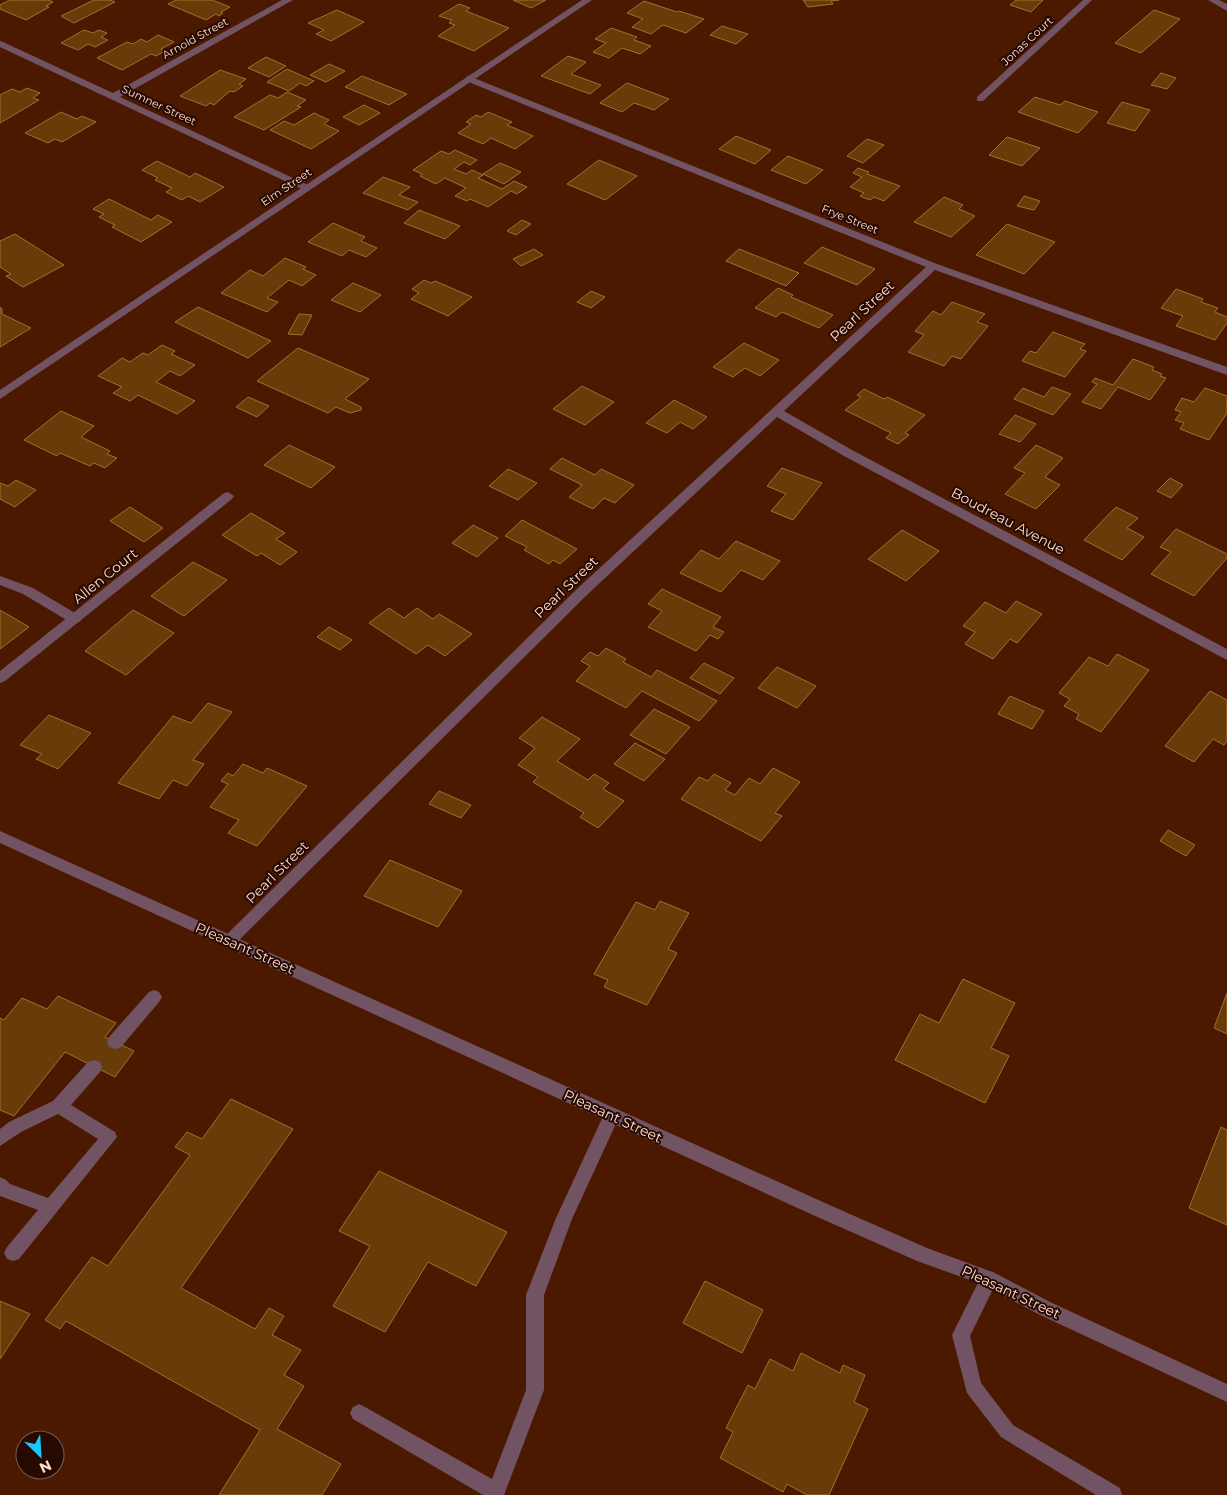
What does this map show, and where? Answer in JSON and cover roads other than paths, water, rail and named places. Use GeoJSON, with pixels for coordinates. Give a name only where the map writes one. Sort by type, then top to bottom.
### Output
{"type":"FeatureCollection","features":[{"type":"Feature","properties":{"kind":"street","name":"Arnold Street"},"geometry":{"type":"LineString","coordinates":[[113,97],[289,0]]}},
{"type":"Feature","properties":{"kind":"street","name":"Elm Street"},"geometry":{"type":"LineString","coordinates":[[0,396],[306,188],[588,0]]}},
{"type":"Feature","properties":{"kind":"street","name":"Jonas Court"},"geometry":{"type":"LineString","coordinates":[[980,99],[1088,0]]}},
{"type":"Feature","properties":{"kind":"street"},"geometry":{"type":"LineString","coordinates":[[1212,0],[1227,8]]}},
{"type":"Feature","properties":{"kind":"street","name":"Sumner Street"},"geometry":{"type":"LineString","coordinates":[[0,44],[306,188]]}},
{"type":"Feature","properties":{"kind":"street","name":"Frye Street"},"geometry":{"type":"LineString","coordinates":[[468,79],[933,266],[1227,372]]}},
{"type":"Feature","properties":{"kind":"street","name":"Pearl Street"},"geometry":{"type":"LineString","coordinates":[[229,941],[583,591],[933,266]]}},
{"type":"Feature","properties":{"kind":"street","name":"Boudreau Avenue"},"geometry":{"type":"LineString","coordinates":[[776,412],[848,453],[1227,655]]}},
{"type":"Feature","properties":{"kind":"street","name":"Allen Court"},"geometry":{"type":"LineString","coordinates":[[0,678],[228,496]]}},
{"type":"Feature","properties":{"kind":"street"},"geometry":{"type":"LineString","coordinates":[[0,580],[28,591],[75,619]]}},
{"type":"Feature","properties":{"kind":"street","name":"Pleasant Street"},"geometry":{"type":"LineString","coordinates":[[0,837],[923,1255],[989,1279],[1040,1306],[1227,1393]]}},
{"type":"Feature","properties":{"kind":"street"},"geometry":{"type":"LineString","coordinates":[[115,1042],[154,997]]}},
{"type":"Feature","properties":{"kind":"street"},"geometry":{"type":"LineString","coordinates":[[0,1139],[15,1127],[59,1106],[94,1067]]}},
{"type":"Feature","properties":{"kind":"street"},"geometry":{"type":"LineString","coordinates":[[12,1253],[108,1137],[59,1106]]}},
{"type":"Feature","properties":{"kind":"street"},"geometry":{"type":"LineString","coordinates":[[359,1412],[496,1492],[535,1390],[535,1295],[564,1218],[612,1115]]}},
{"type":"Feature","properties":{"kind":"street"},"geometry":{"type":"LineString","coordinates":[[0,1185],[4,1190],[52,1207]]}},
{"type":"Feature","properties":{"kind":"street"},"geometry":{"type":"LineString","coordinates":[[989,1279],[961,1335],[973,1386],[1007,1431],[1113,1495]]}}]}
